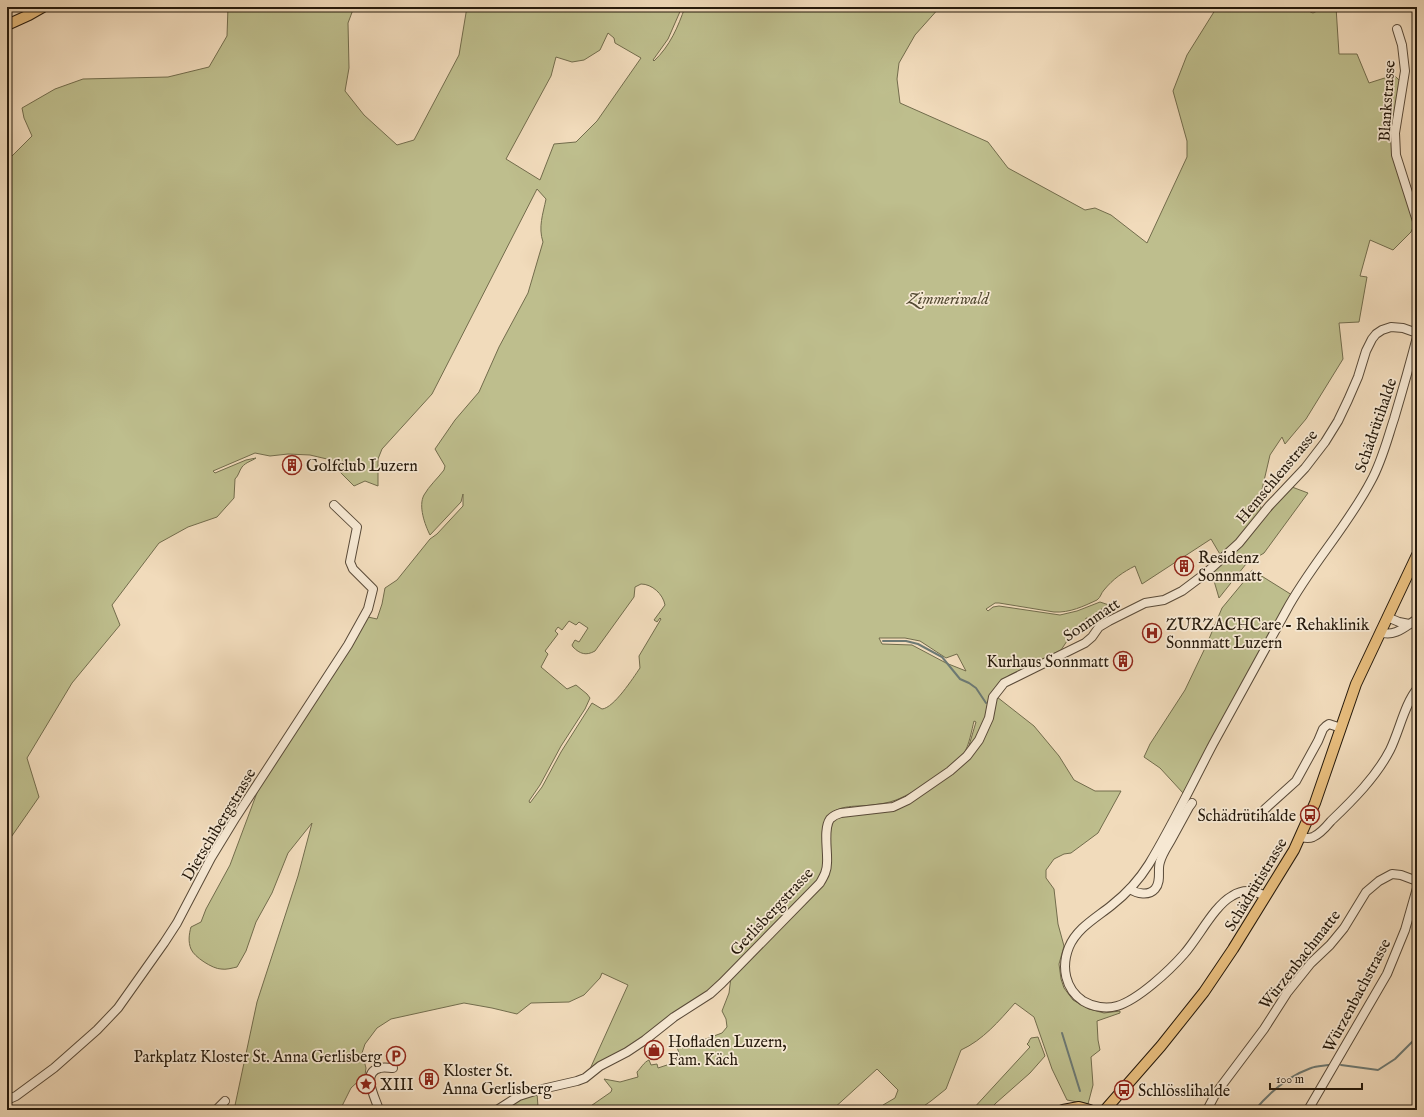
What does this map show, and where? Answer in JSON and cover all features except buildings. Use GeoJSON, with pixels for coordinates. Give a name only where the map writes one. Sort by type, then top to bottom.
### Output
{"type":"FeatureCollection","features":[{"type":"Feature","properties":{"kind":"main road"},"geometry":{"type":"LineString","coordinates":[[7,25],[44,7]]}},
{"type":"Feature","properties":{"kind":"main road","name":"Schädrütistrasse"},"geometry":{"type":"LineString","coordinates":[[1105,1110],[1161,1046],[1204,992],[1233,949],[1288,860],[1301,836],[1315,803],[1356,684],[1417,555]]}},
{"type":"Feature","properties":{"kind":"main road"},"geometry":{"type":"LineString","coordinates":[[1071,1109],[1079,1106],[1090,1110]]}},
{"type":"Feature","properties":{"kind":"street","name":"Blankstrasse"},"geometry":{"type":"LineString","coordinates":[[1397,29],[1402,45],[1405,71],[1395,133],[1396,154],[1417,221]]}},
{"type":"Feature","properties":{"kind":"street","name":"Hemschlenstrasse"},"geometry":{"type":"LineString","coordinates":[[1182,591],[1206,573],[1239,543],[1269,506],[1314,458],[1338,421],[1345,407],[1358,377],[1366,351],[1376,334],[1391,327],[1403,328],[1417,333]]}},
{"type":"Feature","properties":{"kind":"street","name":"Schädrütihalde"},"geometry":{"type":"LineString","coordinates":[[1265,896],[1258,892],[1248,891],[1240,892],[1229,897],[1218,908],[1184,955],[1155,982],[1126,1003],[1115,1007],[1105,1008],[1095,1006],[1084,1002],[1069,986],[1065,967],[1068,950],[1072,941],[1090,921],[1130,889],[1146,868],[1290,603],[1361,498],[1372,479],[1384,452],[1417,337]]}},
{"type":"Feature","properties":{"kind":"street","name":"Dietschibergstrasse"},"geometry":{"type":"LineString","coordinates":[[7,1100],[16,1096],[54,1068],[97,1030],[118,1008],[164,943],[211,858],[236,817],[348,645],[368,609],[373,589],[353,569],[350,562],[357,527],[334,505]]}},
{"type":"Feature","properties":{"kind":"street","name":"Sonnmatt"},"geometry":{"type":"LineString","coordinates":[[997,691],[1004,683],[1085,643],[1092,637],[1099,627],[1109,621],[1145,603],[1164,600],[1182,591]]}},
{"type":"Feature","properties":{"kind":"street"},"geometry":{"type":"LineString","coordinates":[[1387,617],[1409,624]]}},
{"type":"Feature","properties":{"kind":"street"},"geometry":{"type":"LineString","coordinates":[[1380,632],[1384,634],[1394,633],[1406,628],[1417,619]]}},
{"type":"Feature","properties":{"kind":"street"},"geometry":{"type":"LineString","coordinates":[[1301,836],[1309,838],[1319,833],[1345,808],[1374,775],[1390,750],[1410,699],[1417,688]]}},
{"type":"Feature","properties":{"kind":"street","name":"Gerlisbergstrasse"},"geometry":{"type":"LineString","coordinates":[[497,1110],[519,1096],[585,1078],[600,1066],[627,1052],[674,1016],[710,994],[820,883],[826,874],[827,827],[829,820],[833,816],[841,813],[893,807],[908,800],[950,771],[967,756],[979,740],[989,718],[997,691]]}},
{"type":"Feature","properties":{"kind":"street"},"geometry":{"type":"LineString","coordinates":[[1265,809],[1292,786],[1298,778],[1324,727],[1329,724],[1341,728]]}},
{"type":"Feature","properties":{"kind":"street"},"geometry":{"type":"LineString","coordinates":[[1130,889],[1137,893],[1149,893],[1155,889],[1157,886],[1159,876],[1158,868],[1162,855],[1192,803]]}},
{"type":"Feature","properties":{"kind":"street","name":"Würzenbachmatte"},"geometry":{"type":"LineString","coordinates":[[1207,1110],[1216,1093],[1264,1029],[1287,993],[1311,963],[1330,945],[1344,928],[1366,892],[1386,876],[1395,874],[1417,881]]}},
{"type":"Feature","properties":{"kind":"street","name":"Würzenbachstrasse"},"geometry":{"type":"LineString","coordinates":[[1308,1110],[1387,974],[1405,930],[1417,888]]}},
{"type":"Feature","properties":{"kind":"street"},"geometry":{"type":"LineString","coordinates":[[380,1110],[370,1083],[370,1077],[374,1070],[380,1068],[393,1068]]}},
{"type":"Feature","properties":{"kind":"street"},"geometry":{"type":"LineString","coordinates":[[216,1110],[225,1101]]}},
{"type":"Feature","properties":{"kind":"green space","name":"Zimmeriwald"},"geometry":{"type":"Polygon","coordinates":[[[228,7],[354,7],[348,23],[349,68],[345,91],[364,115],[397,145],[414,140],[459,55],[467,7],[682,7],[668,39],[653,60],[654,61],[665,49],[673,36],[685,7],[940,7],[915,35],[899,63],[897,79],[900,103],[988,142],[1008,168],[1085,210],[1095,208],[1111,215],[1147,243],[1187,157],[1187,141],[1173,91],[1187,55],[1217,7],[1299,7],[1313,13],[1325,7],[1336,7],[1339,54],[1357,54],[1369,83],[1394,75],[1400,81],[1396,108],[1398,173],[1415,223],[1411,232],[1393,250],[1370,240],[1360,276],[1367,277],[1359,322],[1339,323],[1343,359],[1306,419],[1285,444],[1282,437],[1270,455],[1260,498],[1261,511],[1250,528],[1221,556],[1211,539],[1142,584],[1135,566],[1122,573],[1107,586],[1097,600],[1077,609],[1054,612],[995,603],[986,609],[988,611],[993,607],[999,606],[1060,615],[1077,611],[1100,602],[1112,606],[1106,610],[1101,609],[1100,614],[1091,619],[1086,618],[1085,623],[1075,629],[1061,650],[1008,676],[1002,682],[987,722],[968,749],[976,722],[974,721],[966,750],[958,760],[942,773],[913,792],[896,800],[887,803],[843,808],[828,816],[825,865],[821,877],[724,979],[649,1034],[590,1072],[590,1069],[628,985],[602,973],[600,978],[584,995],[569,1002],[531,1003],[517,1014],[464,1003],[391,1019],[377,1028],[365,1044],[362,1053],[366,1068],[365,1075],[351,1088],[340,1110],[234,1110],[257,1002],[298,876],[312,823],[288,853],[272,893],[256,922],[246,951],[237,967],[225,969],[213,967],[196,956],[189,944],[191,927],[201,922],[206,909],[230,865],[258,790],[368,617],[377,619],[385,588],[397,580],[430,539],[437,534],[463,506],[463,494],[461,502],[430,535],[423,515],[422,499],[428,488],[444,470],[445,466],[435,449],[455,420],[479,392],[499,347],[528,293],[543,242],[541,226],[546,199],[537,189],[432,394],[382,449],[378,459],[378,486],[365,481],[354,486],[327,459],[310,455],[288,454],[270,456],[255,453],[213,471],[215,473],[246,460],[256,458],[241,468],[235,479],[234,498],[217,517],[188,527],[159,543],[112,605],[120,625],[72,683],[27,758],[39,797],[7,843],[7,161],[32,136],[24,118],[22,108],[55,89],[83,79],[168,77],[209,67],[227,36],[228,7]],[[608,33],[600,50],[584,60],[572,62],[556,57],[551,76],[506,159],[540,180],[554,144],[576,142],[597,121],[641,58],[615,43],[614,38],[608,33]],[[645,584],[635,587],[634,597],[595,651],[583,654],[573,647],[572,645],[575,640],[579,642],[588,628],[579,622],[576,625],[569,621],[562,630],[558,627],[555,631],[558,634],[545,651],[548,654],[541,667],[567,689],[576,685],[590,698],[585,709],[561,746],[540,785],[529,801],[530,803],[542,787],[561,752],[592,703],[602,709],[612,704],[623,692],[640,668],[639,656],[661,619],[660,618],[657,622],[654,620],[665,605],[662,597],[653,588],[645,584]],[[879,638],[882,644],[912,645],[946,663],[966,671],[957,654],[946,658],[920,641],[905,638],[879,638]]]}},
{"type":"Feature","properties":{"kind":"green space"},"geometry":{"type":"Polygon","coordinates":[[[1292,487],[1308,493],[1264,553],[1246,564],[1219,598],[1212,574],[1269,510],[1271,511],[1273,508],[1272,507],[1292,487]]]}},
{"type":"Feature","properties":{"kind":"green space"},"geometry":{"type":"Polygon","coordinates":[[[1252,570],[1292,595],[1183,793],[1160,768],[1144,757],[1150,744],[1185,690],[1222,608],[1252,570]]]}},
{"type":"Feature","properties":{"kind":"green space"},"geometry":{"type":"Polygon","coordinates":[[[997,697],[1034,726],[1059,756],[1074,780],[1095,791],[1121,791],[1098,833],[1071,853],[1064,854],[1054,859],[1046,870],[1046,878],[1054,889],[1058,924],[1064,946],[1059,964],[1064,988],[1073,1000],[1089,1009],[1104,1013],[1120,1011],[1120,1013],[1097,1021],[1100,1050],[1091,1057],[1093,1085],[1088,1104],[1067,1100],[1052,1069],[1034,1017],[1015,1003],[984,1035],[961,1050],[946,1089],[918,1110],[884,1110],[883,1105],[895,1098],[898,1090],[877,1069],[832,1110],[585,1110],[611,1092],[612,1089],[604,1079],[620,1082],[638,1077],[637,1072],[647,1061],[649,1060],[651,1065],[657,1064],[658,1068],[676,1062],[675,1058],[680,1056],[677,1047],[684,1047],[722,1033],[727,1027],[726,1019],[722,1011],[729,993],[731,977],[822,885],[831,822],[842,814],[908,802],[971,754],[997,697]]]}},
{"type":"Feature","properties":{"kind":"green space"},"geometry":{"type":"Polygon","coordinates":[[[1038,1037],[1045,1056],[1030,1073],[989,1110],[972,1110],[1030,1047],[1027,1044],[1031,1038],[1038,1037]]]}},
{"type":"Feature","properties":{"kind":"green space"},"geometry":{"type":"Polygon","coordinates":[[[537,1093],[538,1107],[540,1110],[500,1110],[513,1101],[537,1093]]]}},
{"type":"Feature","properties":{"kind":"waterway"},"geometry":{"type":"LineString","coordinates":[[883,641],[906,641],[918,644],[942,657],[960,679],[976,688],[986,703]]}},
{"type":"Feature","properties":{"kind":"waterway"},"geometry":{"type":"LineString","coordinates":[[1062,1033],[1080,1091]]}},
{"type":"Feature","properties":{"kind":"waterway"},"geometry":{"type":"LineString","coordinates":[[1341,1065],[1378,1070],[1395,1059],[1417,1037]]}},
{"type":"Feature","properties":{"kind":"waterway"},"geometry":{"type":"LineString","coordinates":[[1255,1110],[1273,1091],[1287,1080],[1313,1067],[1329,1065]]}},
{"type":"Feature","properties":{"kind":"place","name":"Golfclub Luzern"},"geometry":{"type":"Point","coordinates":[292,465]}},
{"type":"Feature","properties":{"kind":"place","name":"Residenz Sonnmatt"},"geometry":{"type":"Point","coordinates":[1184,566]}},
{"type":"Feature","properties":{"kind":"place","name":"ZURZACHCare - Rehaklinik Sonnmatt Luzern"},"geometry":{"type":"Point","coordinates":[1152,633]}},
{"type":"Feature","properties":{"kind":"place","name":"Kurhaus Sonnmatt"},"geometry":{"type":"Point","coordinates":[1123,661]}},
{"type":"Feature","properties":{"kind":"place","name":"Schädrütihalde"},"geometry":{"type":"Point","coordinates":[1310,815]}},
{"type":"Feature","properties":{"kind":"place","name":"Hofladen Luzern, Fam. Käch"},"geometry":{"type":"Point","coordinates":[654,1050]}},
{"type":"Feature","properties":{"kind":"place","name":"Parkplatz Kloster St. Anna Gerlisberg"},"geometry":{"type":"Point","coordinates":[396,1056]}},
{"type":"Feature","properties":{"kind":"place","name":"Kloster St. Anna Gerlisberg"},"geometry":{"type":"Point","coordinates":[429,1079]}},
{"type":"Feature","properties":{"kind":"place","name":"XIII"},"geometry":{"type":"Point","coordinates":[366,1084]}},
{"type":"Feature","properties":{"kind":"place","name":"Schlösslihalde"},"geometry":{"type":"Point","coordinates":[1124,1090]}}]}
